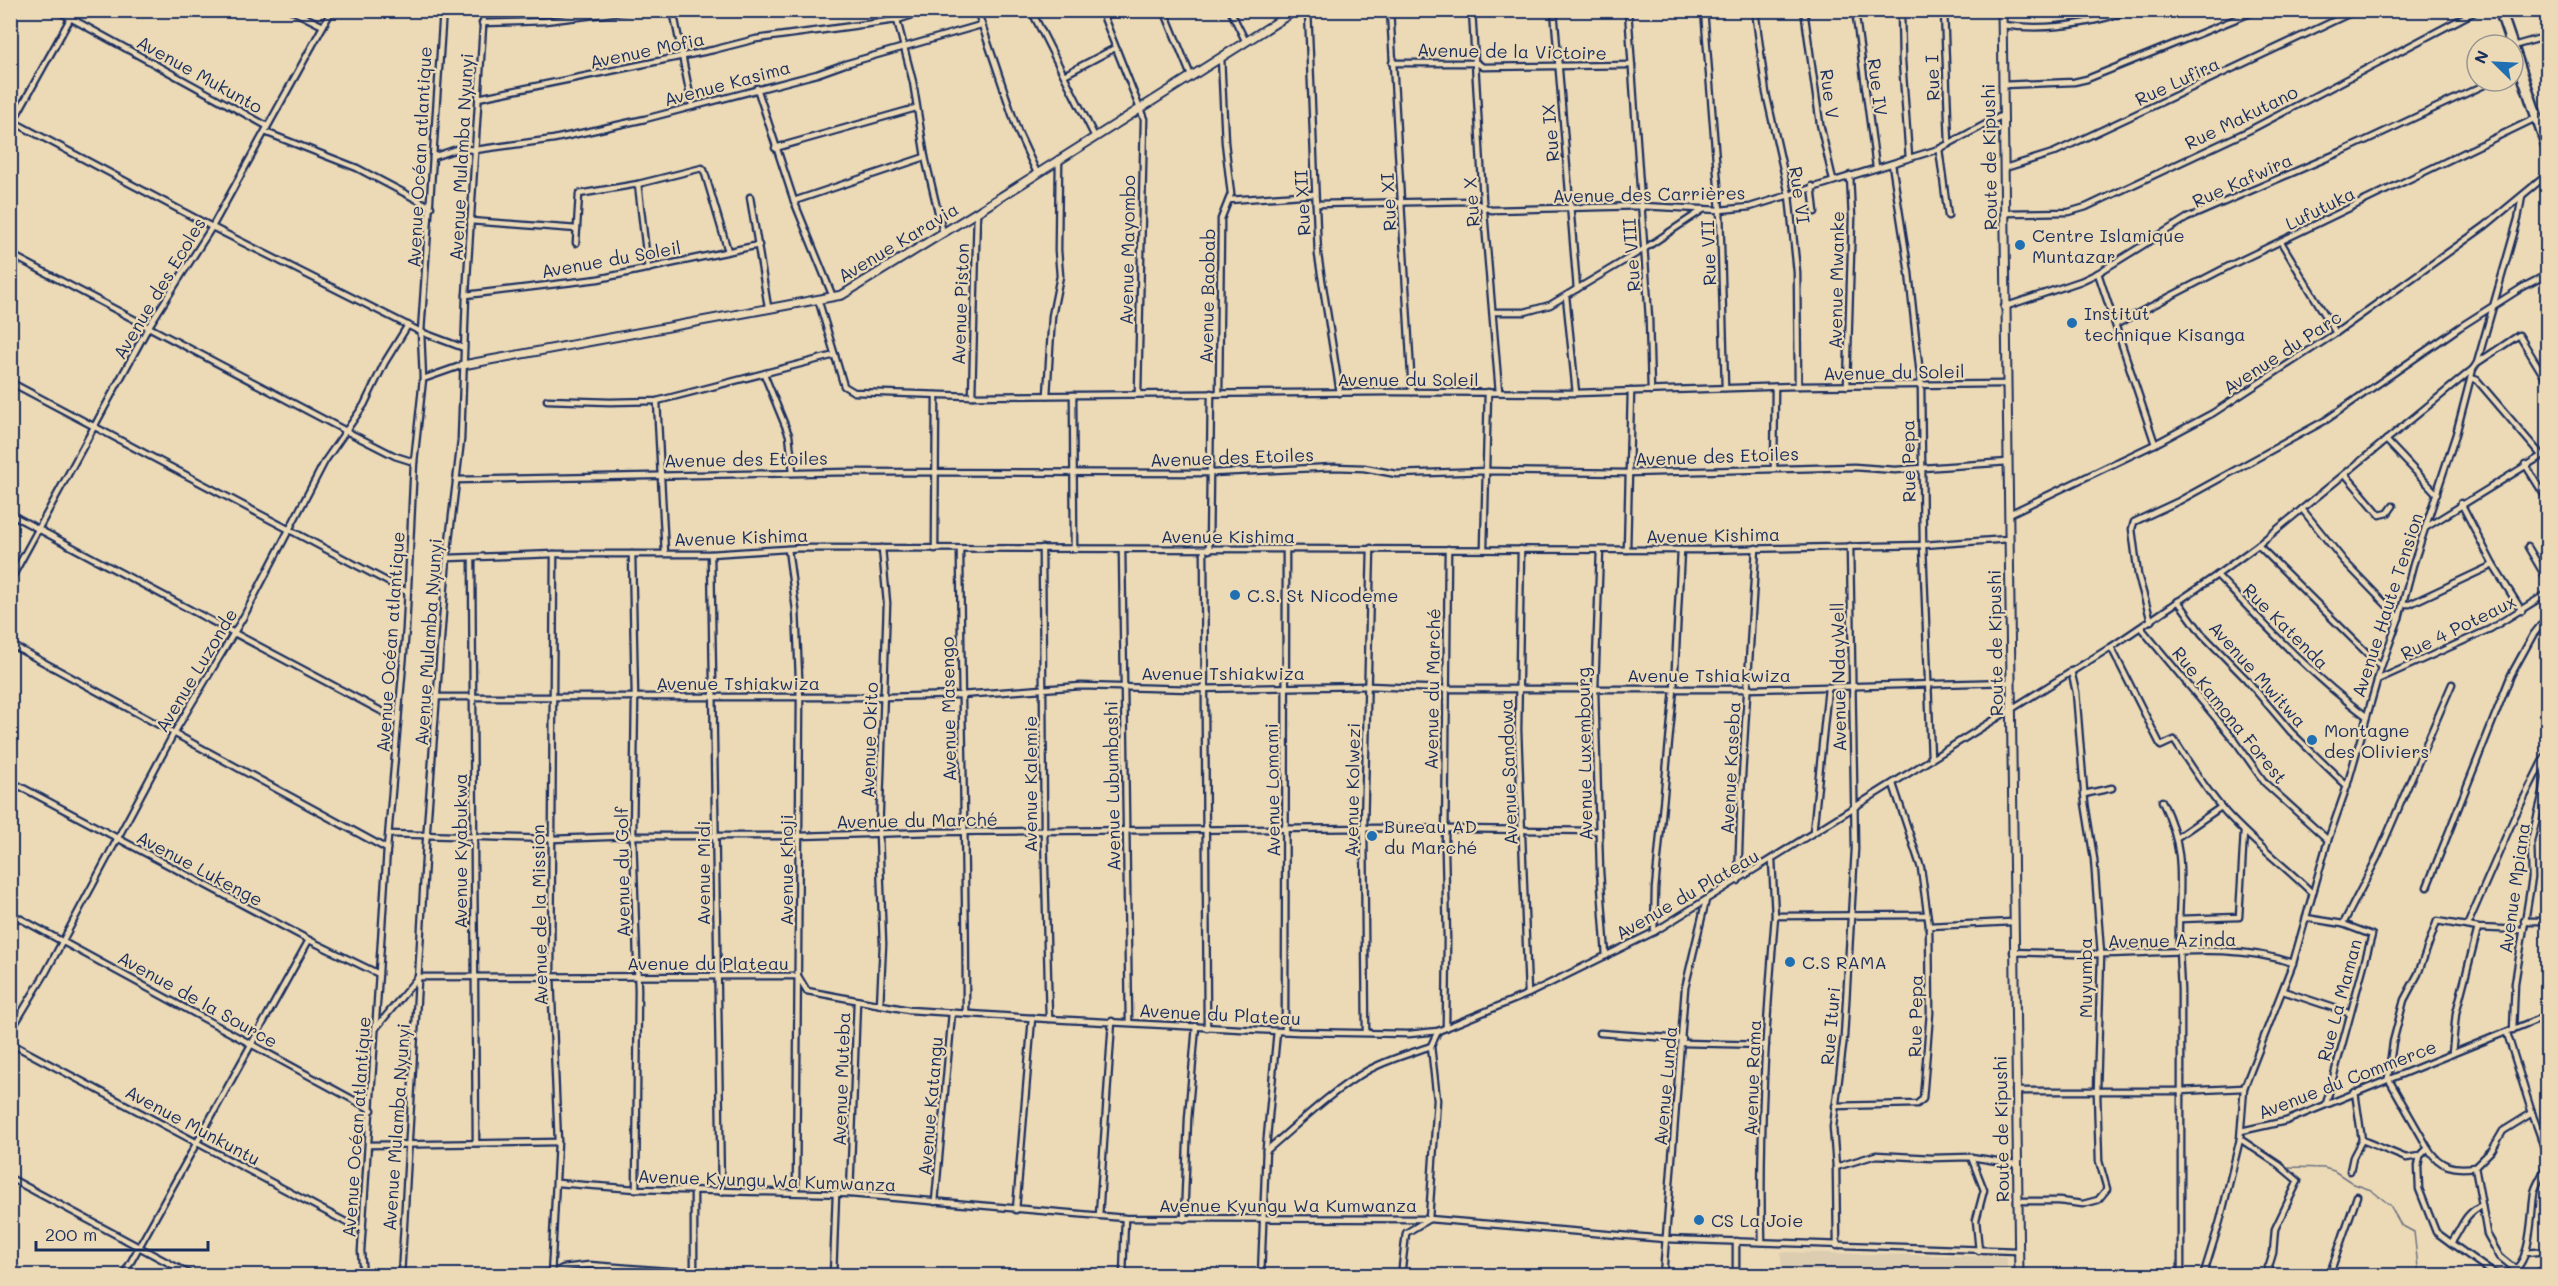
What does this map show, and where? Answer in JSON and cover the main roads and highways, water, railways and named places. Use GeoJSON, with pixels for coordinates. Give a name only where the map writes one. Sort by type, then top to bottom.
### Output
{"type":"FeatureCollection","features":[{"type":"Feature","properties":{"kind":"highway"},"geometry":{"type":"LineString","coordinates":[[2500,10],[2508,33]]}},
{"type":"Feature","properties":{"kind":"highway"},"geometry":{"type":"LineString","coordinates":[[2525,90],[2546,141]]}},
{"type":"Feature","properties":{"kind":"main road","name":"Route de Kipushi"},"geometry":{"type":"LineString","coordinates":[[2002,10],[2005,168],[2004,307],[2019,1275]]}},
{"type":"Feature","properties":{"kind":"main road","name":"Avenue Karavia"},"geometry":{"type":"LineString","coordinates":[[463,365],[842,295],[978,212],[1294,11]]}},
{"type":"Feature","properties":{"kind":"waterway"},"geometry":{"type":"LineString","coordinates":[[2289,1167],[2324,1168],[2334,1171],[2354,1184],[2371,1190],[2390,1205],[2401,1225],[2414,1232],[2419,1276]]}},
{"type":"Feature","properties":{"kind":"place","name":"Centre Islamique Muntazar"},"geometry":{"type":"Point","coordinates":[2020,245]}},
{"type":"Feature","properties":{"kind":"place","name":"Institut technique Kisanga"},"geometry":{"type":"Point","coordinates":[2072,323]}},
{"type":"Feature","properties":{"kind":"place","name":"C.S. St Nicodeme"},"geometry":{"type":"Point","coordinates":[1235,595]}},
{"type":"Feature","properties":{"kind":"place","name":"Montagne des Oliviers"},"geometry":{"type":"Point","coordinates":[2312,740]}},
{"type":"Feature","properties":{"kind":"place","name":"Bureau AD du Marché"},"geometry":{"type":"Point","coordinates":[1372,836]}},
{"type":"Feature","properties":{"kind":"place","name":"C.S RAMA"},"geometry":{"type":"Point","coordinates":[1790,962]}},
{"type":"Feature","properties":{"kind":"place","name":"CS La Joie"},"geometry":{"type":"Point","coordinates":[1699,1220]}}]}
